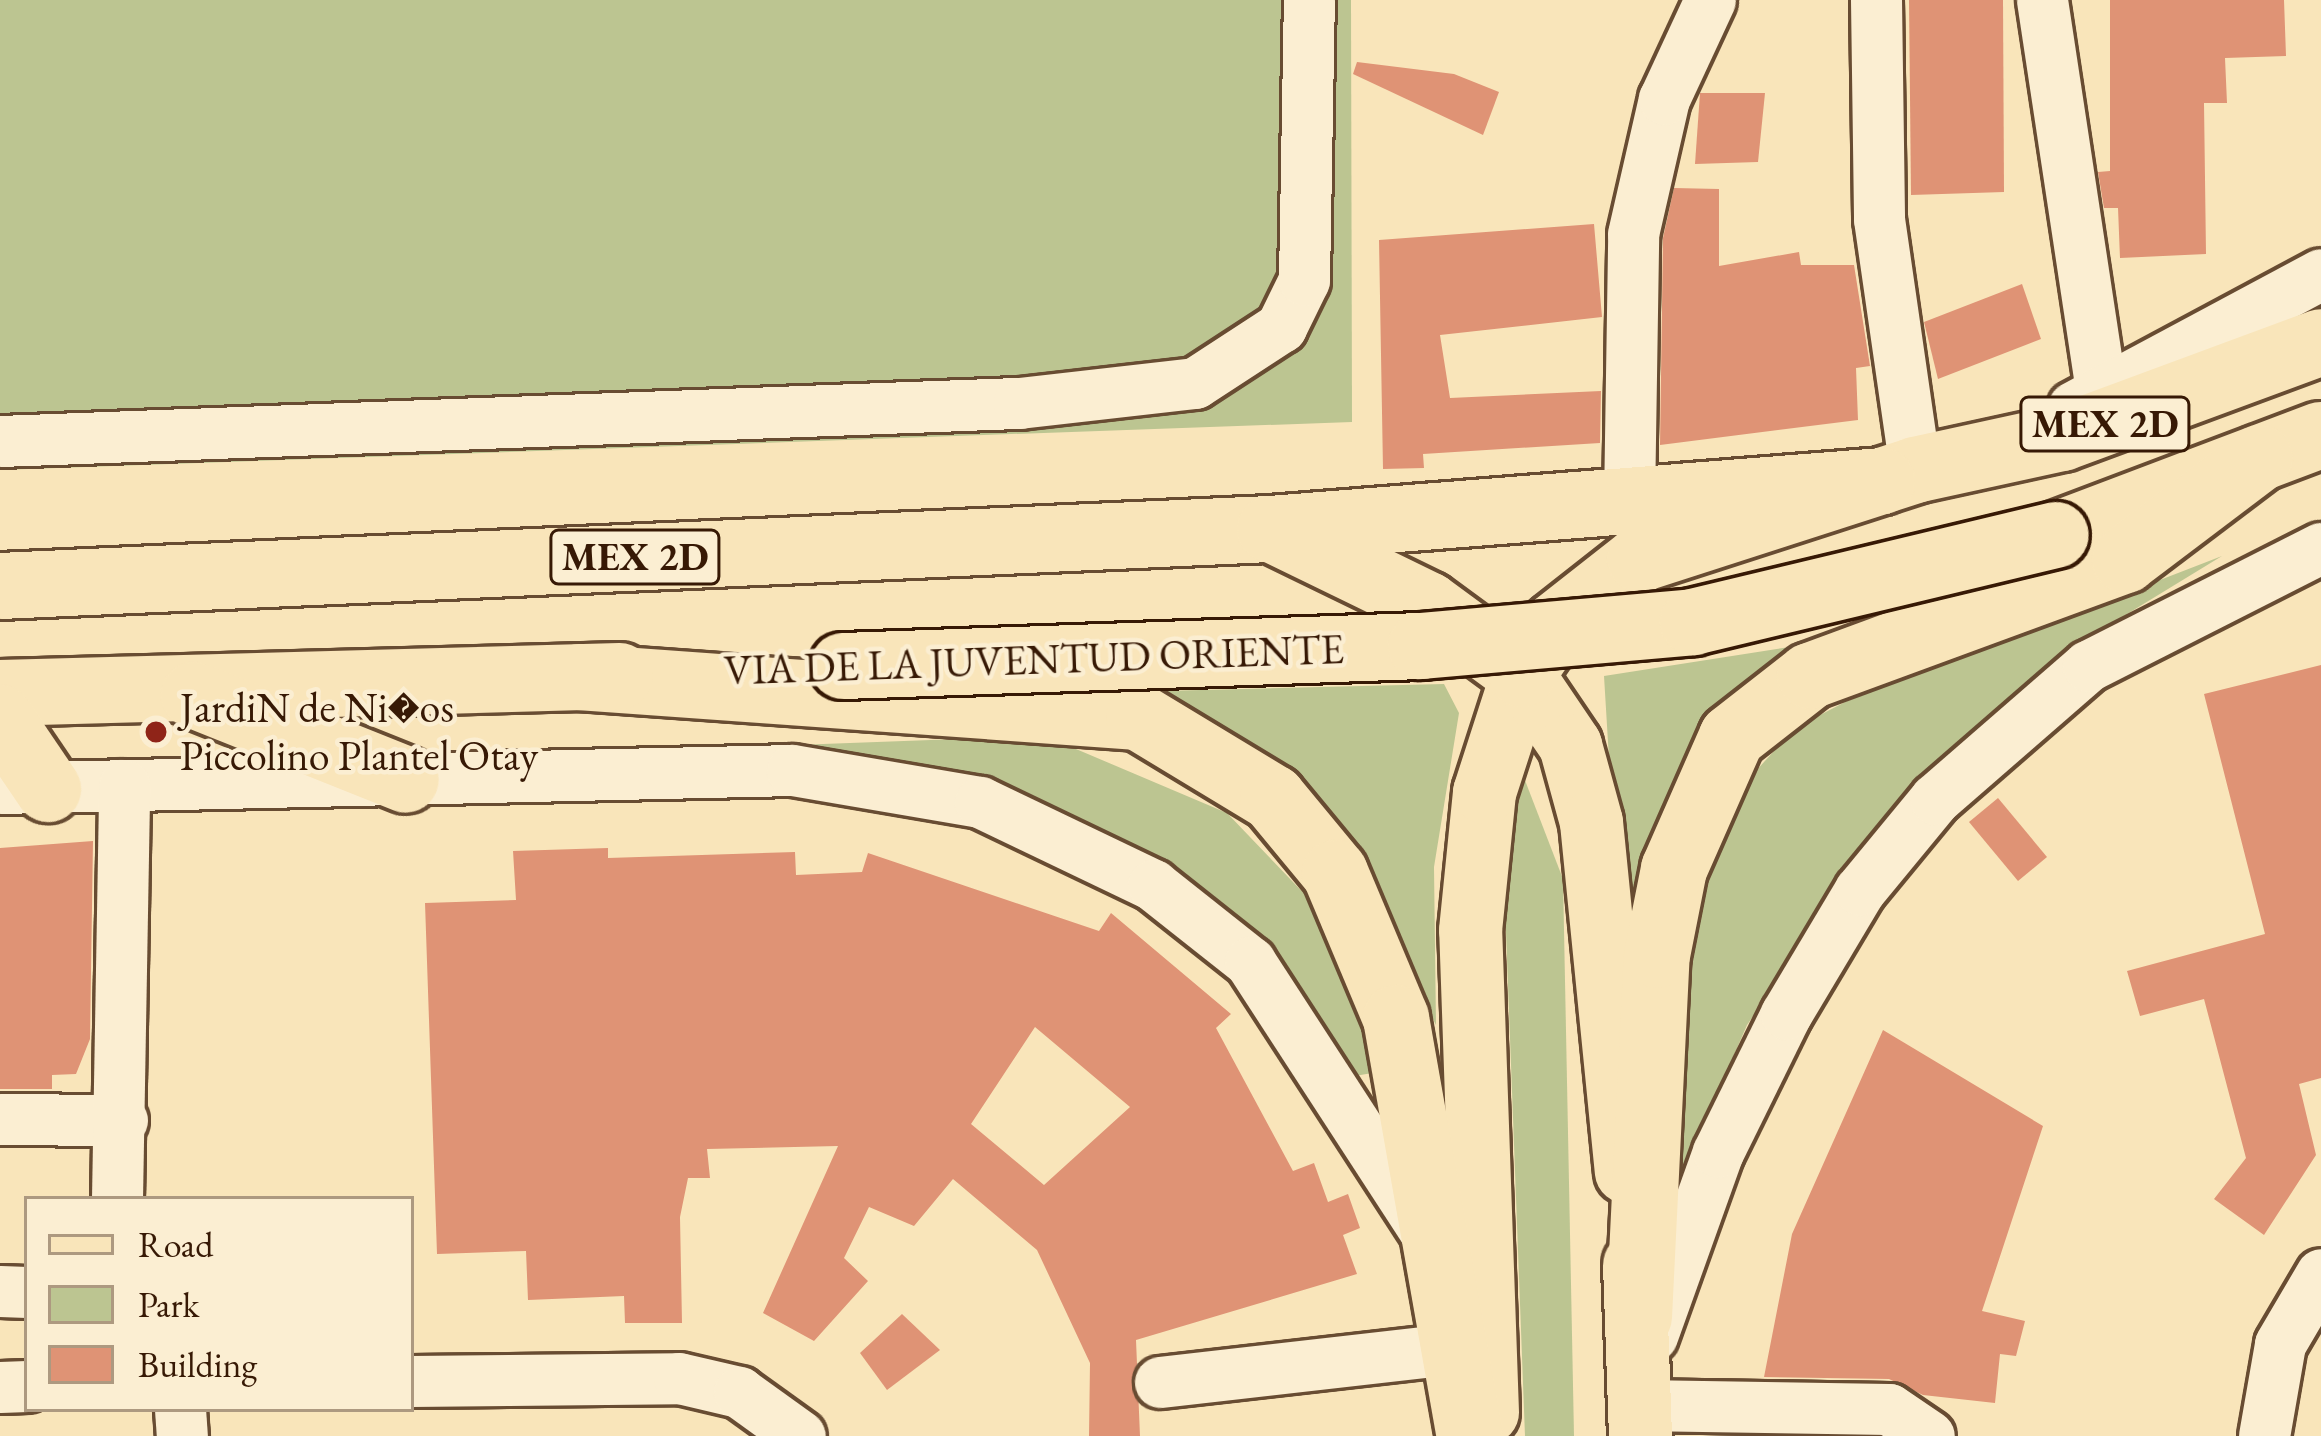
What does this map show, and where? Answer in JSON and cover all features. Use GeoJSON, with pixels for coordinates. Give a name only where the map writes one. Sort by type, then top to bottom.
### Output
{"type":"FeatureCollection","features":[{"type":"Feature","properties":{"kind":"highway","name":"MEX 2D"},"geometry":{"type":"LineString","coordinates":[[0,586],[1270,529],[1629,502],[1898,475],[1996,455],[2103,407],[2321,342]]}},
{"type":"Feature","properties":{"kind":"highway","name":"MEX 2D"},"geometry":{"type":"LineString","coordinates":[[2260,458],[2321,435]]}},
{"type":"Feature","properties":{"kind":"highway"},"geometry":{"type":"LineString","coordinates":[[1640,1382],[1657,955],[1673,869],[1732,737],[1810,676],[2125,560],[2260,458]]}},
{"type":"Feature","properties":{"kind":"highway","name":"VIA DE LA JUVENTUD ORIENTE"},"geometry":{"type":"LineString","coordinates":[[0,693],[1421,646],[1693,622],[2056,535],[2260,458]]}},
{"type":"Feature","properties":{"kind":"highway"},"geometry":{"type":"LineString","coordinates":[[1270,529],[1428,605],[1522,674],[1555,626],[1624,568],[1898,475]]}},
{"type":"Feature","properties":{"kind":"highway"},"geometry":{"type":"LineString","coordinates":[[579,677],[1091,709],[1139,717],[1230,762],[1335,873],[1378,964],[1411,1090],[1432,1243],[1468,1347],[1470,1436]]}},
{"type":"Feature","properties":{"kind":"highway"},"geometry":{"type":"LineString","coordinates":[[168,685],[406,780]]}},
{"type":"Feature","properties":{"kind":"highway"},"geometry":{"type":"LineString","coordinates":[[0,718],[24,788]]}},
{"type":"Feature","properties":{"kind":"main road"},"geometry":{"type":"LineString","coordinates":[[1522,674],[1570,745],[1592,822],[1640,1382]]}},
{"type":"Feature","properties":{"kind":"main road"},"geometry":{"type":"LineString","coordinates":[[1488,1436],[1468,1347],[1473,874],[1484,792],[1522,674]]}},
{"type":"Feature","properties":{"kind":"street"},"geometry":{"type":"LineString","coordinates":[[0,441],[1019,403],[1195,383],[1281,327],[1304,280],[1309,0]]}},
{"type":"Feature","properties":{"kind":"street"},"geometry":{"type":"LineString","coordinates":[[1629,502],[1633,234],[1664,99],[1710,0]]}},
{"type":"Feature","properties":{"kind":"street"},"geometry":{"type":"LineString","coordinates":[[1876,0],[1879,219],[1898,475]]}},
{"type":"Feature","properties":{"kind":"street"},"geometry":{"type":"LineString","coordinates":[[2042,0],[2103,407],[2321,274]]}},
{"type":"Feature","properties":{"kind":"street"},"geometry":{"type":"LineString","coordinates":[[1930,1436],[1889,1409],[1640,1382],[1718,1152],[1786,1014],[1860,890],[1920,817],[2088,666],[2321,548]]}},
{"type":"Feature","properties":{"kind":"street"},"geometry":{"type":"LineString","coordinates":[[24,788],[792,770],[938,789],[1041,827],[1188,908],[1250,962],[1432,1243]]}},
{"type":"Feature","properties":{"kind":"street"},"geometry":{"type":"LineString","coordinates":[[117,1196],[124,785]]}},
{"type":"Feature","properties":{"kind":"street"},"geometry":{"type":"LineString","coordinates":[[0,1119],[122,1120]]}},
{"type":"Feature","properties":{"kind":"street"},"geometry":{"type":"LineString","coordinates":[[2264,1436],[2280,1345],[2321,1274]]}},
{"type":"Feature","properties":{"kind":"street"},"geometry":{"type":"LineString","coordinates":[[1160,1382],[1468,1347]]}},
{"type":"Feature","properties":{"kind":"street"},"geometry":{"type":"LineString","coordinates":[[414,1382],[679,1378],[739,1392],[800,1436]]}},
{"type":"Feature","properties":{"kind":"green space"},"geometry":{"type":"Polygon","coordinates":[[[0,0],[1351,0],[1352,422],[0,470],[0,0]]]}},
{"type":"Feature","properties":{"kind":"green space"},"geometry":{"type":"Polygon","coordinates":[[[2222,556],[2096,633],[1985,721],[1885,822],[1747,1025],[1682,1175],[1691,920],[1719,828],[1754,773],[1795,728],[1847,701],[2222,556]]]}},
{"type":"Feature","properties":{"kind":"green space"},"geometry":{"type":"Polygon","coordinates":[[[1867,635],[1689,757],[1639,892],[1627,1055],[1604,676],[1867,635]]]}},
{"type":"Feature","properties":{"kind":"green space"},"geometry":{"type":"Polygon","coordinates":[[[1444,684],[1459,713],[1434,867],[1436,1025],[1349,853],[1079,693],[1444,684]]]}},
{"type":"Feature","properties":{"kind":"green space"},"geometry":{"type":"Polygon","coordinates":[[[985,738],[1076,749],[1227,813],[1316,906],[1362,1001],[1378,1072],[1349,1077],[1022,801],[496,756],[985,738]]]}},
{"type":"Feature","properties":{"kind":"green space"},"geometry":{"type":"Polygon","coordinates":[[[1521,770],[1563,879],[1574,1436],[1525,1436],[1504,879],[1505,812],[1521,770]]]}},
{"type":"Feature","properties":{"kind":"building"},"geometry":{"type":"Polygon","coordinates":[[[1909,0],[2003,0],[2004,192],[1911,195],[1909,0]]]}},
{"type":"Feature","properties":{"kind":"building"},"geometry":{"type":"Polygon","coordinates":[[[2110,0],[2284,0],[2286,56],[2225,58],[2227,103],[2204,103],[2206,254],[2120,258],[2118,208],[2104,208],[2098,172],[2110,171],[2110,0]]]}},
{"type":"Feature","properties":{"kind":"building"},"geometry":{"type":"Polygon","coordinates":[[[1357,62],[1454,74],[1499,92],[1483,135],[1353,74],[1357,62]]]}},
{"type":"Feature","properties":{"kind":"building"},"geometry":{"type":"Polygon","coordinates":[[[1700,93],[1765,93],[1758,162],[1695,164],[1700,93]]]}},
{"type":"Feature","properties":{"kind":"building"},"geometry":{"type":"Polygon","coordinates":[[[1674,188],[1719,189],[1719,266],[1799,252],[1801,265],[1854,265],[1870,366],[1856,368],[1858,420],[1660,445],[1663,238],[1674,188]]]}},
{"type":"Feature","properties":{"kind":"building"},"geometry":{"type":"Polygon","coordinates":[[[1594,224],[1602,317],[1440,335],[1450,398],[1601,391],[1600,443],[1423,454],[1424,468],[1383,469],[1379,240],[1594,224]]]}},
{"type":"Feature","properties":{"kind":"building"},"geometry":{"type":"Polygon","coordinates":[[[2022,284],[2041,339],[1938,379],[1924,322],[2022,284]]]}},
{"type":"Feature","properties":{"kind":"building"},"geometry":{"type":"Polygon","coordinates":[[[2321,665],[2321,1078],[2299,1084],[2316,1155],[2264,1235],[2214,1199],[2246,1158],[2204,999],[2140,1016],[2127,971],[2265,934],[2204,694],[2321,665]]]}},
{"type":"Feature","properties":{"kind":"building"},"geometry":{"type":"Polygon","coordinates":[[[1998,798],[2047,857],[2018,881],[1969,822],[1998,798]]]}},
{"type":"Feature","properties":{"kind":"building"},"geometry":{"type":"Polygon","coordinates":[[[93,841],[90,1039],[76,1074],[52,1075],[52,1089],[0,1089],[0,848],[93,841]]]}},
{"type":"Feature","properties":{"kind":"building"},"geometry":{"type":"Polygon","coordinates":[[[608,848],[608,858],[795,852],[796,875],[862,872],[868,853],[1099,931],[1111,913],[1231,1014],[1216,1028],[1293,1171],[1314,1163],[1328,1202],[1348,1194],[1360,1228],[1343,1235],[1357,1274],[1136,1340],[1140,1436],[1089,1436],[1090,1363],[1037,1250],[953,1179],[914,1226],[869,1207],[844,1258],[868,1281],[814,1341],[763,1313],[838,1146],[707,1149],[710,1178],[688,1178],[680,1217],[682,1323],[625,1323],[624,1296],[528,1300],[526,1251],[437,1254],[425,903],[516,900],[513,851],[608,848]],[[1035,1027],[971,1124],[1044,1185],[1130,1107],[1035,1027]]]}},
{"type":"Feature","properties":{"kind":"building"},"geometry":{"type":"Polygon","coordinates":[[[1883,1030],[2043,1126],[1982,1311],[2025,1321],[2016,1356],[2000,1354],[1995,1403],[1923,1395],[1889,1379],[1764,1377],[1792,1234],[1883,1030]]]}},
{"type":"Feature","properties":{"kind":"building"},"geometry":{"type":"Polygon","coordinates":[[[902,1314],[940,1350],[887,1390],[860,1353],[902,1314]]]}},
{"type":"Feature","properties":{"kind":"place","name":"JardiN de Ni�os Piccolino Plantel Otay"},"geometry":{"type":"Point","coordinates":[156,732]}}]}
